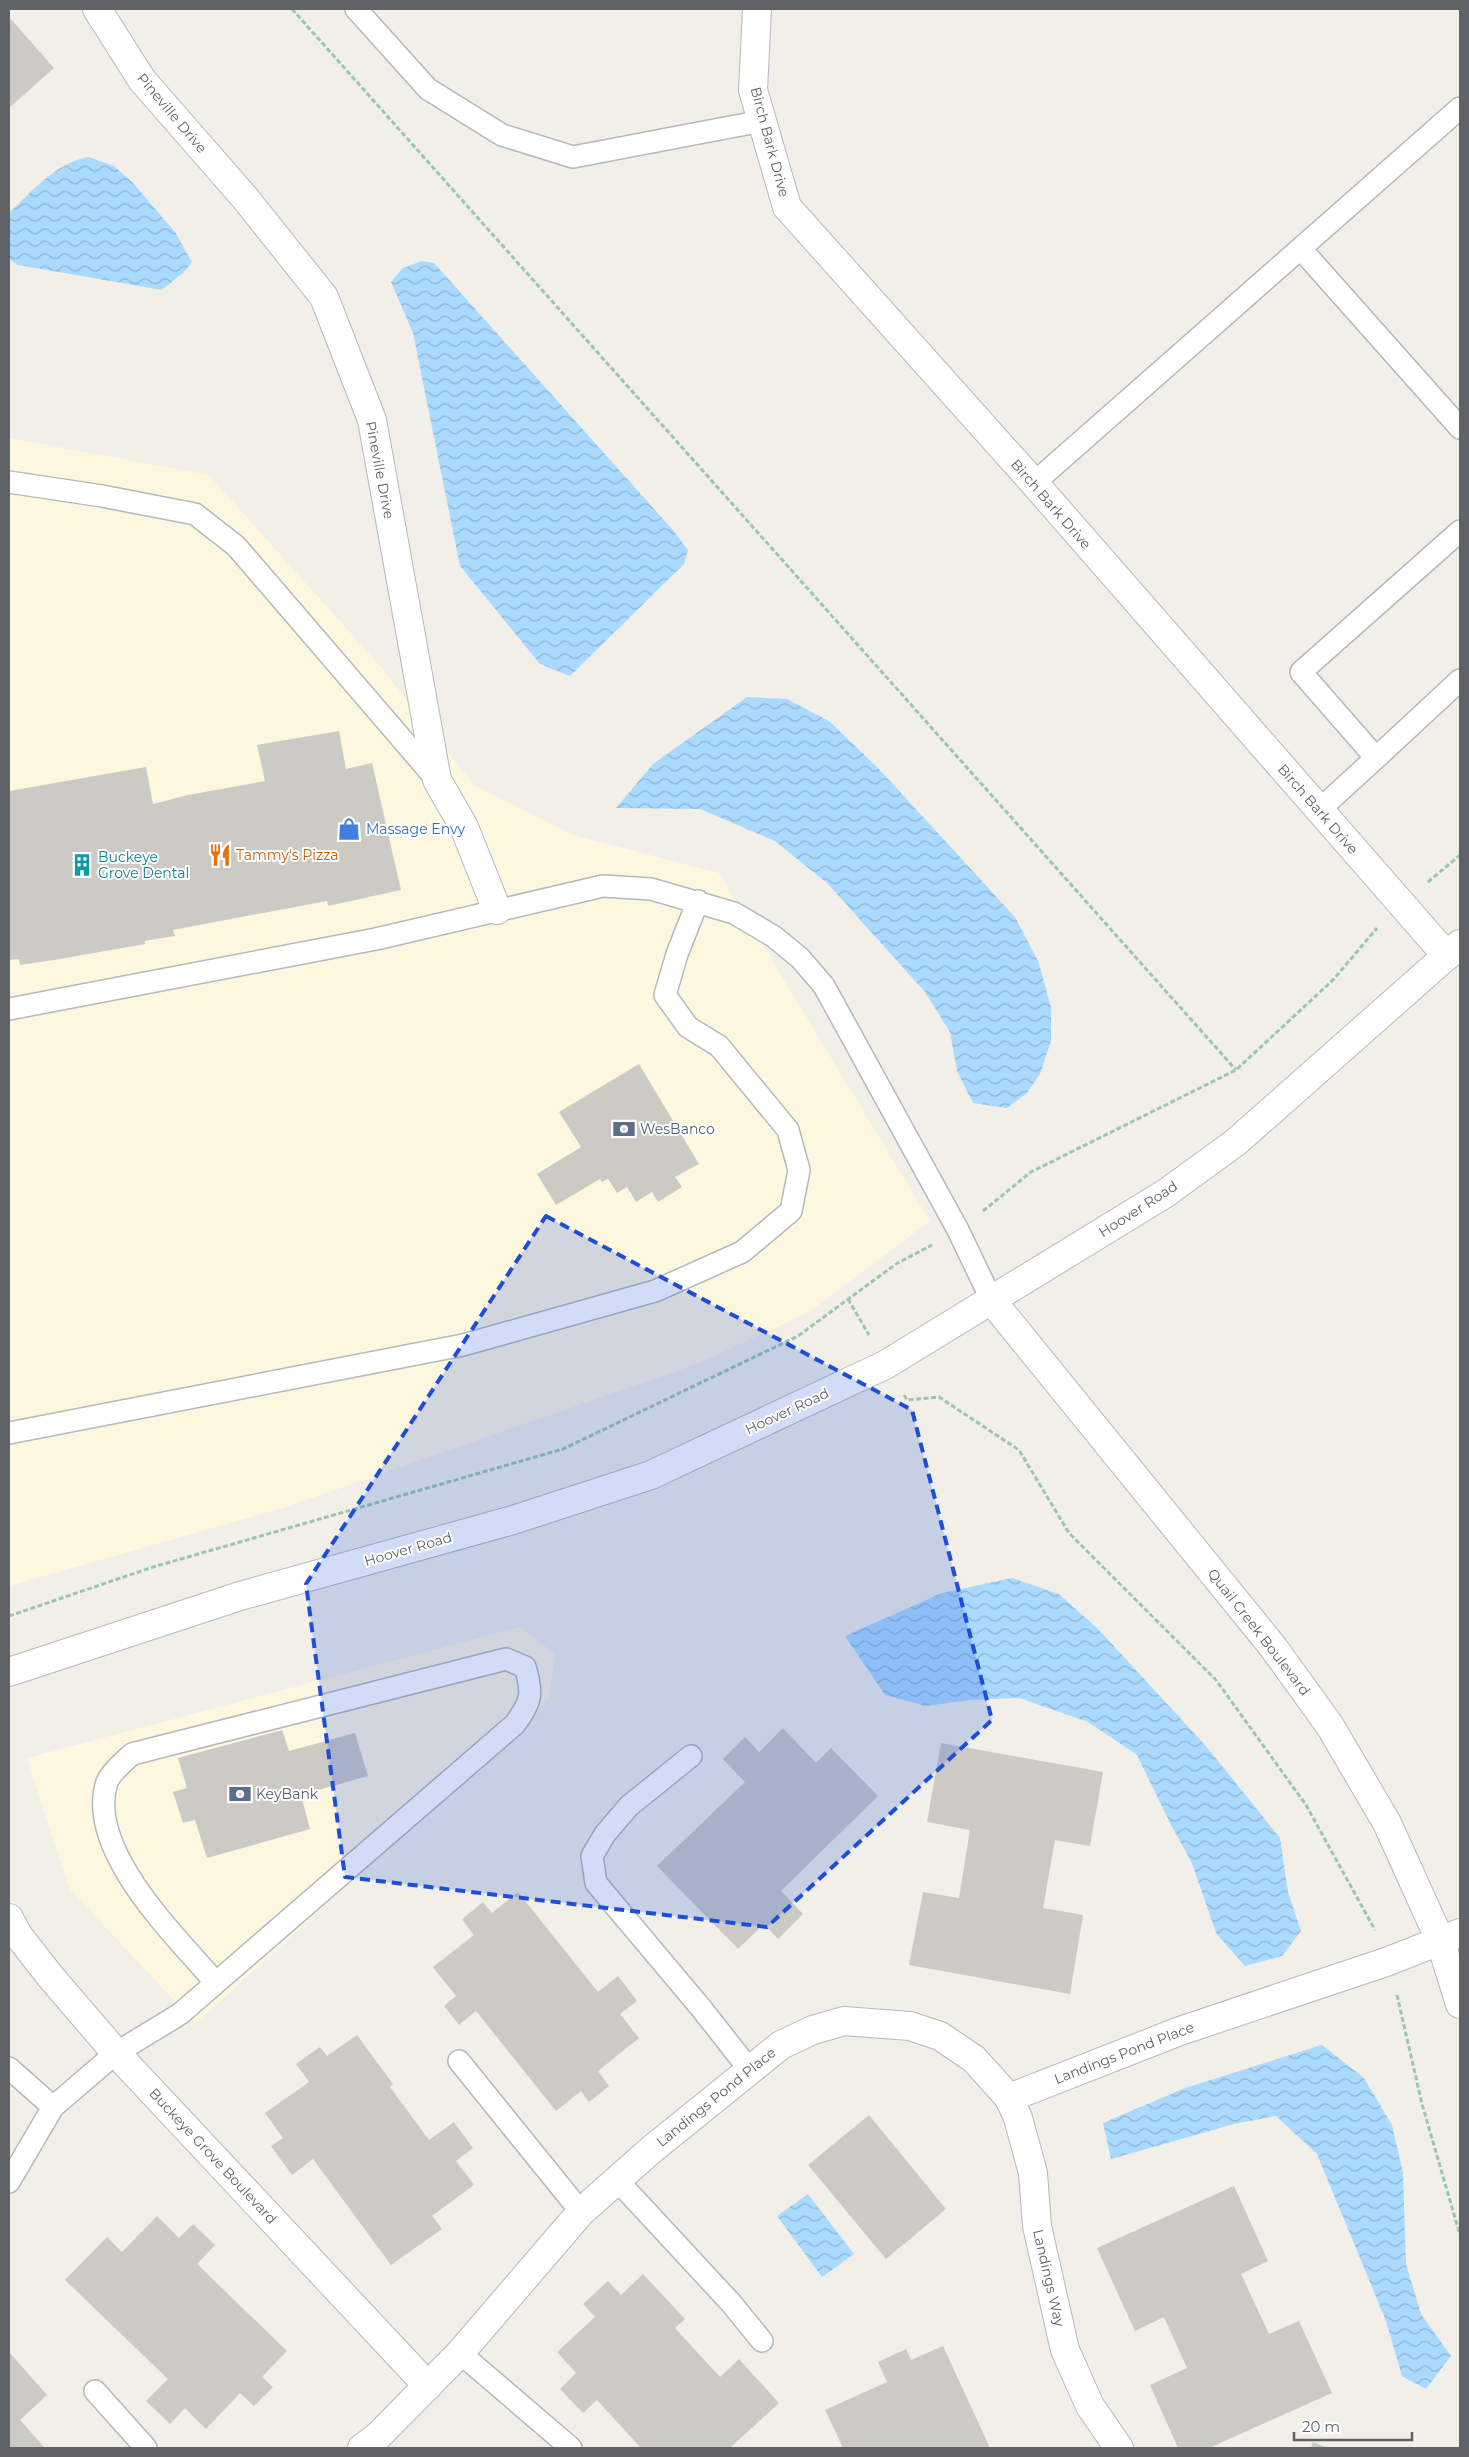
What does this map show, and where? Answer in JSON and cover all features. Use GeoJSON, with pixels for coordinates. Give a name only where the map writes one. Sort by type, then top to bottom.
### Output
{"type":"FeatureCollection","features":[{"type":"Feature","properties":{"kind":"street","name":"Pineville Drive"},"geometry":{"type":"LineString","coordinates":[[97,9],[142,80],[245,198],[324,298],[372,420],[437,780],[464,827],[497,910]]}},
{"type":"Feature","properties":{"kind":"street","name":"Birch Bark Drive"},"geometry":{"type":"LineString","coordinates":[[757,9],[753,90],[787,207],[1034,483],[1401,905],[1454,950]]}},
{"type":"Feature","properties":{"kind":"street","name":"Hoover Road"},"geometry":{"type":"LineString","coordinates":[[9,1672],[240,1596],[513,1520],[651,1476],[886,1364],[1166,1193],[1236,1142],[1454,950]]}},
{"type":"Feature","properties":{"kind":"street","name":"Quail Creek Boulevard"},"geometry":{"type":"LineString","coordinates":[[992,1301],[1309,1695],[1330,1726],[1387,1823],[1450,1937],[1460,2004]]}},
{"type":"Feature","properties":{"kind":"street","name":"Buckeye Grove Boulevard"},"geometry":{"type":"LineString","coordinates":[[9,1918],[18,1935],[50,1976],[116,2053],[428,2386]]}},
{"type":"Feature","properties":{"kind":"street","name":"Landings Pond Place"},"geometry":{"type":"LineString","coordinates":[[362,2448],[377,2437],[460,2353],[581,2212],[749,2069],[781,2045],[813,2030],[844,2020],[910,2026],[940,2036],[974,2059],[1009,2098],[1180,2031],[1386,1962],[1450,1937]]}},
{"type":"Feature","properties":{"kind":"street","name":"Landings Way"},"geometry":{"type":"LineString","coordinates":[[1009,2098],[1018,2118],[1033,2172],[1037,2226],[1065,2350],[1090,2406],[1120,2448]]}},
{"type":"Feature","properties":{"kind":"lane"},"geometry":{"type":"LineString","coordinates":[[356,9],[428,89],[502,135],[573,157],[762,121]]}},
{"type":"Feature","properties":{"kind":"lane"},"geometry":{"type":"LineString","coordinates":[[1034,483],[1301,250],[1460,108]]}},
{"type":"Feature","properties":{"kind":"lane"},"geometry":{"type":"LineString","coordinates":[[1301,250],[1460,428]]}},
{"type":"Feature","properties":{"kind":"lane"},"geometry":{"type":"LineString","coordinates":[[9,482],[102,496],[195,514],[236,546],[437,780]]}},
{"type":"Feature","properties":{"kind":"lane"},"geometry":{"type":"LineString","coordinates":[[1376,758],[1301,672],[1460,530]]}},
{"type":"Feature","properties":{"kind":"lane"},"geometry":{"type":"LineString","coordinates":[[1319,810],[1460,680]]}},
{"type":"Feature","properties":{"kind":"lane"},"geometry":{"type":"LineString","coordinates":[[9,1009],[376,940],[603,886],[651,889],[698,901],[734,913],[773,936],[800,958],[824,986],[958,1230],[992,1301]]}},
{"type":"Feature","properties":{"kind":"lane"},"geometry":{"type":"LineString","coordinates":[[9,1433],[463,1345],[655,1291],[742,1252],[791,1211],[799,1170],[788,1130],[719,1046],[688,1027],[665,995],[677,954],[698,901]]}},
{"type":"Feature","properties":{"kind":"lane"},"geometry":{"type":"LineString","coordinates":[[9,2182],[53,2107],[116,2053],[180,2014],[515,1724],[528,1708],[532,1688],[525,1666],[506,1659],[132,1754],[108,1780],[103,1802],[114,1851],[139,1893],[215,1982]]}},
{"type":"Feature","properties":{"kind":"lane"},"geometry":{"type":"LineString","coordinates":[[691,1756],[630,1806],[605,1834],[592,1856],[596,1883],[701,2008],[749,2069]]}},
{"type":"Feature","properties":{"kind":"lane"},"geometry":{"type":"LineString","coordinates":[[459,2061],[581,2212]]}},
{"type":"Feature","properties":{"kind":"lane"},"geometry":{"type":"LineString","coordinates":[[9,2068],[53,2107]]}},
{"type":"Feature","properties":{"kind":"lane"},"geometry":{"type":"LineString","coordinates":[[617,2180],[724,2296],[762,2341]]}},
{"type":"Feature","properties":{"kind":"lane"},"geometry":{"type":"LineString","coordinates":[[460,2353],[571,2448]]}},
{"type":"Feature","properties":{"kind":"lane"},"geometry":{"type":"LineString","coordinates":[[95,2391],[146,2448]]}},
{"type":"Feature","properties":{"kind":"path"},"geometry":{"type":"LineString","coordinates":[[292,9],[1236,1070]]}},
{"type":"Feature","properties":{"kind":"path"},"geometry":{"type":"LineString","coordinates":[[9,1616],[153,1567],[563,1449],[798,1336],[896,1264],[958,1230],[1032,1172],[1236,1070],[1333,980],[1386,918],[1460,855]]}},
{"type":"Feature","properties":{"kind":"path"},"geometry":{"type":"LineString","coordinates":[[848,1299],[907,1400],[938,1397],[1019,1450],[1069,1533],[1216,1680],[1306,1805],[1372,1922],[1396,1991],[1422,2104],[1460,2235]]}},
{"type":"Feature","properties":{"kind":"highlighted area"},"geometry":{"type":"Polygon","coordinates":[[[546,1216],[912,1410],[992,1720],[767,1927],[345,1877],[306,1584],[546,1216]]]}},
{"type":"Feature","properties":{"kind":"shaded area"},"geometry":{"type":"Polygon","coordinates":[[[9,438],[209,475],[380,666],[475,786],[573,835],[719,873],[930,1221],[809,1312],[697,1364],[286,1507],[9,1586],[9,438]]]}},
{"type":"Feature","properties":{"kind":"shaded area"},"geometry":{"type":"Polygon","coordinates":[[[520,1627],[555,1654],[549,1699],[196,2024],[69,1888],[27,1758],[520,1627]]]}},
{"type":"Feature","properties":{"kind":"water"},"geometry":{"type":"Polygon","coordinates":[[[88,157],[114,166],[133,183],[175,232],[192,262],[186,270],[162,290],[18,265],[9,259],[9,213],[45,179],[65,165],[88,157]]]}},
{"type":"Feature","properties":{"kind":"water"},"geometry":{"type":"Polygon","coordinates":[[[422,261],[434,263],[672,529],[688,550],[684,564],[570,676],[540,664],[460,566],[413,333],[391,282],[403,268],[422,261]]]}},
{"type":"Feature","properties":{"kind":"water"},"geometry":{"type":"Polygon","coordinates":[[[747,697],[787,699],[829,721],[878,768],[1015,917],[1039,963],[1051,1008],[1051,1041],[1040,1074],[1027,1093],[1007,1108],[973,1103],[957,1071],[950,1032],[925,992],[827,883],[775,841],[700,809],[616,808],[653,764],[747,697]]]}},
{"type":"Feature","properties":{"kind":"water"},"geometry":{"type":"Polygon","coordinates":[[[1012,1578],[1059,1594],[1098,1629],[1206,1746],[1280,1838],[1288,1892],[1301,1931],[1282,1956],[1245,1966],[1216,1933],[1192,1863],[1137,1755],[1088,1722],[1019,1698],[969,1700],[926,1706],[885,1695],[845,1636],[942,1593],[1012,1578]]]}},
{"type":"Feature","properties":{"kind":"water"},"geometry":{"type":"Polygon","coordinates":[[[1322,2045],[1364,2078],[1392,2125],[1403,2173],[1406,2264],[1421,2314],[1451,2356],[1426,2389],[1402,2376],[1386,2321],[1317,2154],[1276,2116],[1234,2124],[1111,2159],[1103,2123],[1185,2088],[1322,2045]]]}},
{"type":"Feature","properties":{"kind":"water"},"geometry":{"type":"Polygon","coordinates":[[[808,2194],[854,2254],[822,2277],[777,2216],[808,2194]]]}},
{"type":"Feature","properties":{"kind":"building"},"geometry":{"type":"Polygon","coordinates":[[[9,17],[54,68],[9,108],[9,17]]]}},
{"type":"Feature","properties":{"kind":"building"},"geometry":{"type":"Polygon","coordinates":[[[339,731],[346,769],[372,763],[401,890],[328,906],[327,901],[173,930],[175,936],[145,941],[145,944],[20,965],[19,959],[9,960],[9,791],[146,767],[153,804],[188,795],[265,781],[257,745],[339,731]]]}},
{"type":"Feature","properties":{"kind":"building","name":"WesBanco"},"geometry":{"type":"Polygon","coordinates":[[[639,1064],[699,1164],[675,1177],[682,1187],[658,1202],[652,1192],[636,1202],[627,1187],[617,1193],[608,1179],[602,1182],[600,1179],[556,1205],[537,1174],[581,1147],[559,1112],[639,1064]]]}},
{"type":"Feature","properties":{"kind":"building"},"geometry":{"type":"Polygon","coordinates":[[[783,1728],[816,1763],[831,1748],[878,1796],[781,1891],[803,1914],[778,1939],[764,1924],[738,1949],[657,1866],[745,1782],[723,1759],[745,1737],[759,1752],[783,1728]]]}},
{"type":"Feature","properties":{"kind":"building","name":"KeyBank"},"geometry":{"type":"Polygon","coordinates":[[[282,1730],[289,1751],[355,1733],[368,1776],[301,1795],[310,1829],[207,1858],[195,1820],[183,1823],[173,1792],[187,1788],[178,1758],[282,1730]]]}},
{"type":"Feature","properties":{"kind":"building"},"geometry":{"type":"Polygon","coordinates":[[[941,1743],[1103,1772],[1090,1846],[1055,1840],[1043,1908],[1083,1915],[1070,1994],[909,1965],[923,1892],[959,1898],[970,1830],[927,1822],[941,1743]]]}},
{"type":"Feature","properties":{"kind":"building"},"geometry":{"type":"Polygon","coordinates":[[[518,1892],[598,1992],[618,1976],[637,2001],[620,2014],[639,2038],[598,2071],[609,2086],[589,2102],[581,2091],[556,2111],[476,2011],[459,2025],[444,2006],[456,1996],[433,1967],[474,1935],[462,1919],[483,1902],[492,1913],[518,1892]]]}},
{"type":"Feature","properties":{"kind":"building"},"geometry":{"type":"Polygon","coordinates":[[[357,2035],[393,2084],[390,2087],[429,2140],[454,2122],[473,2148],[456,2161],[474,2185],[432,2216],[442,2229],[391,2265],[313,2159],[292,2175],[271,2146],[283,2138],[265,2113],[309,2082],[296,2064],[320,2047],[327,2056],[357,2035]]]}},
{"type":"Feature","properties":{"kind":"building"},"geometry":{"type":"Polygon","coordinates":[[[869,2115],[946,2209],[886,2259],[808,2165],[869,2115]]]}},
{"type":"Feature","properties":{"kind":"building"},"geometry":{"type":"Polygon","coordinates":[[[1234,2186],[1268,2261],[1241,2274],[1269,2334],[1299,2321],[1332,2393],[1209,2448],[1178,2448],[1150,2385],[1187,2368],[1164,2317],[1135,2331],[1097,2248],[1234,2186]]]}},
{"type":"Feature","properties":{"kind":"building"},"geometry":{"type":"Polygon","coordinates":[[[157,2216],[179,2238],[193,2224],[215,2245],[197,2264],[287,2351],[262,2377],[273,2387],[254,2406],[240,2393],[206,2429],[185,2408],[170,2424],[146,2401],[168,2379],[65,2280],[107,2237],[122,2252],[157,2216]]]}},
{"type":"Feature","properties":{"kind":"building"},"geometry":{"type":"Polygon","coordinates":[[[643,2274],[685,2319],[675,2328],[720,2377],[739,2359],[779,2403],[730,2448],[641,2448],[597,2400],[583,2413],[560,2389],[576,2373],[557,2352],[595,2317],[583,2304],[608,2281],[621,2295],[643,2274]]]}},
{"type":"Feature","properties":{"kind":"building"},"geometry":{"type":"Polygon","coordinates":[[[943,2346],[990,2448],[843,2448],[825,2410],[887,2382],[878,2362],[906,2349],[911,2360],[943,2346]]]}},
{"type":"Feature","properties":{"kind":"building"},"geometry":{"type":"Polygon","coordinates":[[[9,2352],[47,2395],[20,2420],[45,2448],[9,2448],[9,2352]]]}},
{"type":"Feature","properties":{"kind":"building"},"geometry":{"type":"Polygon","coordinates":[[[1313,2442],[1328,2448],[1311,2448],[1313,2442]]]}},
{"type":"Feature","properties":{"kind":"place","name":"Massage Envy"},"geometry":{"type":"Point","coordinates":[349,829]}},
{"type":"Feature","properties":{"kind":"place","name":"Tammy's Pizza"},"geometry":{"type":"Point","coordinates":[220,855]}},
{"type":"Feature","properties":{"kind":"place","name":"Buckeye Grove Dental"},"geometry":{"type":"Point","coordinates":[82,865]}},
{"type":"Feature","properties":{"kind":"place","name":"WesBanco"},"geometry":{"type":"Point","coordinates":[624,1129]}},
{"type":"Feature","properties":{"kind":"place","name":"KeyBank"},"geometry":{"type":"Point","coordinates":[240,1794]}}]}
